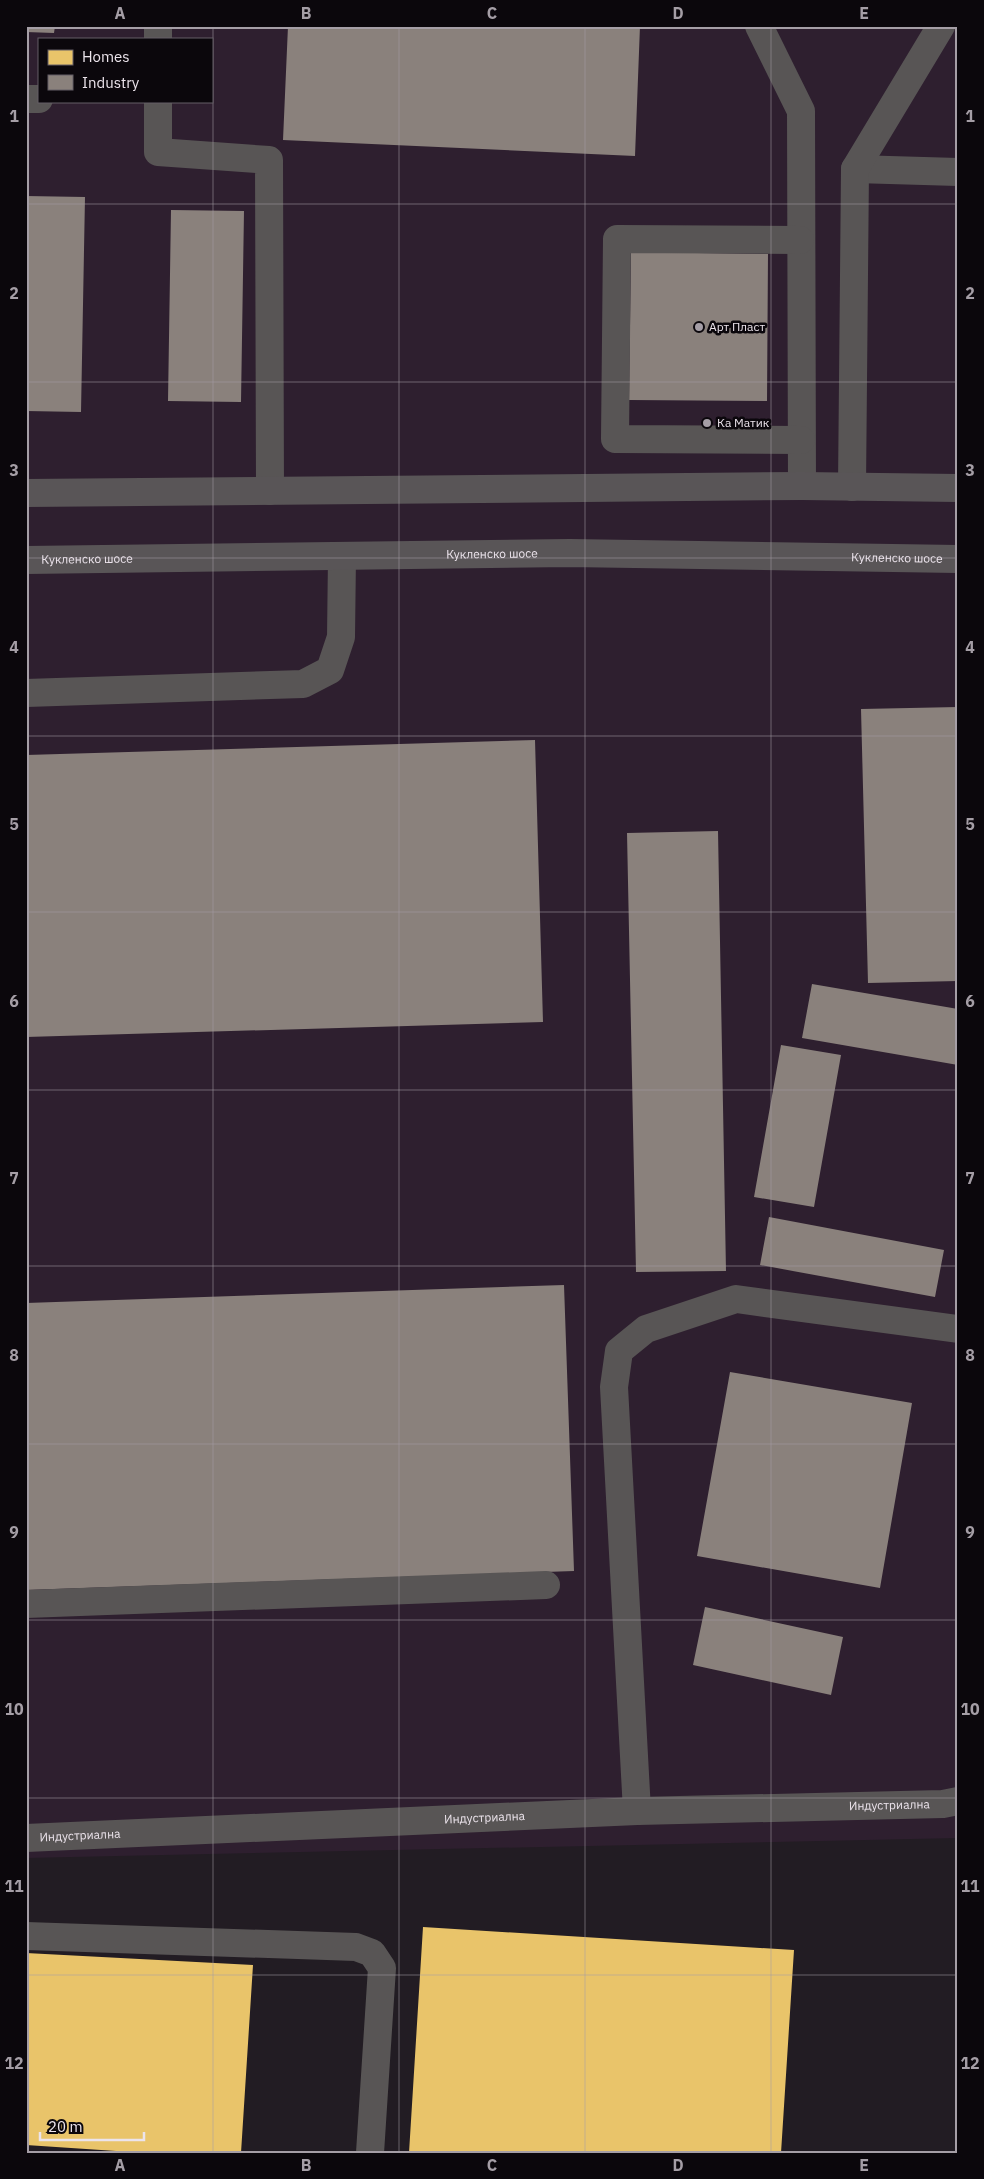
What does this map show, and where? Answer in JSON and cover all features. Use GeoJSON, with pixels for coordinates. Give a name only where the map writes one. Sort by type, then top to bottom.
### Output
{"type":"FeatureCollection","features":[{"type":"Feature","properties":{"kind":"main road"},"geometry":{"type":"LineString","coordinates":[[26,493],[802,486],[958,488]]}},
{"type":"Feature","properties":{"kind":"main road","name":"Кукленско шосе"},"geometry":{"type":"LineString","coordinates":[[26,560],[570,553],[958,559]]}},
{"type":"Feature","properties":{"kind":"street"},"geometry":{"type":"LineString","coordinates":[[759,26],[801,111],[802,486]]}},
{"type":"Feature","properties":{"kind":"street"},"geometry":{"type":"LineString","coordinates":[[852,487],[855,169],[941,26]]}},
{"type":"Feature","properties":{"kind":"street"},"geometry":{"type":"LineString","coordinates":[[158,102],[158,152],[269,160],[270,491]]}},
{"type":"Feature","properties":{"kind":"street"},"geometry":{"type":"LineString","coordinates":[[855,169],[958,172]]}},
{"type":"Feature","properties":{"kind":"street"},"geometry":{"type":"LineString","coordinates":[[800,240],[617,239],[615,438],[802,440]]}},
{"type":"Feature","properties":{"kind":"street"},"geometry":{"type":"LineString","coordinates":[[26,693],[303,684],[330,670],[341,637],[342,556]]}},
{"type":"Feature","properties":{"kind":"street"},"geometry":{"type":"LineString","coordinates":[[637,1811],[614,1387],[619,1352],[646,1329],[736,1299],[958,1329]]}},
{"type":"Feature","properties":{"kind":"street"},"geometry":{"type":"LineString","coordinates":[[26,1604],[546,1585]]}},
{"type":"Feature","properties":{"kind":"street","name":"Индустриална"},"geometry":{"type":"LineString","coordinates":[[26,1838],[637,1811],[953,1804]]}},
{"type":"Feature","properties":{"kind":"street"},"geometry":{"type":"LineString","coordinates":[[26,1936],[356,1947],[372,1953],[382,1968],[370,2153]]}},
{"type":"Feature","properties":{"kind":"shaded area"},"geometry":{"type":"Polygon","coordinates":[[[26,26],[958,26],[958,1838],[26,1858],[26,26]]]}},
{"type":"Feature","properties":{"kind":"building: Homes"},"geometry":{"type":"Polygon","coordinates":[[[423,1927],[794,1950],[781,2153],[409,2153],[423,1927]]]}},
{"type":"Feature","properties":{"kind":"building: Homes"},"geometry":{"type":"Polygon","coordinates":[[[26,1953],[253,1965],[241,2153],[146,2153],[26,2145],[26,1953]]]}},
{"type":"Feature","properties":{"kind":"building: Industry"},"geometry":{"type":"Polygon","coordinates":[[[26,26],[55,26],[54,33],[26,32],[26,26]]]}},
{"type":"Feature","properties":{"kind":"building: Industry"},"geometry":{"type":"Polygon","coordinates":[[[288,26],[640,26],[635,156],[283,140],[288,26]]]}},
{"type":"Feature","properties":{"kind":"building: Industry"},"geometry":{"type":"Polygon","coordinates":[[[26,196],[85,197],[81,412],[26,411],[26,196]]]}},
{"type":"Feature","properties":{"kind":"building: Industry"},"geometry":{"type":"Polygon","coordinates":[[[171,210],[244,211],[241,402],[168,401],[171,210]]]}},
{"type":"Feature","properties":{"kind":"building: Industry","name":"Арт Пласт"},"geometry":{"type":"Polygon","coordinates":[[[631,252],[768,254],[767,401],[629,400],[631,252]]]}},
{"type":"Feature","properties":{"kind":"building: Industry"},"geometry":{"type":"Polygon","coordinates":[[[958,707],[958,981],[868,983],[861,709],[958,707]]]}},
{"type":"Feature","properties":{"kind":"building: Industry"},"geometry":{"type":"Polygon","coordinates":[[[535,740],[543,1022],[26,1037],[26,755],[535,740]]]}},
{"type":"Feature","properties":{"kind":"building: Industry"},"geometry":{"type":"Polygon","coordinates":[[[718,831],[726,1271],[636,1272],[627,833],[718,831]]]}},
{"type":"Feature","properties":{"kind":"building: Industry"},"geometry":{"type":"Polygon","coordinates":[[[812,984],[958,1009],[958,1065],[802,1038],[812,984]]]}},
{"type":"Feature","properties":{"kind":"building: Industry"},"geometry":{"type":"Polygon","coordinates":[[[781,1045],[841,1055],[814,1207],[754,1197],[781,1045]]]}},
{"type":"Feature","properties":{"kind":"building: Industry"},"geometry":{"type":"Polygon","coordinates":[[[769,1217],[944,1250],[935,1297],[760,1265],[769,1217]]]}},
{"type":"Feature","properties":{"kind":"building: Industry"},"geometry":{"type":"Polygon","coordinates":[[[564,1285],[574,1571],[26,1590],[26,1303],[564,1285]]]}},
{"type":"Feature","properties":{"kind":"building: Industry"},"geometry":{"type":"Polygon","coordinates":[[[730,1372],[912,1403],[880,1588],[697,1556],[730,1372]]]}},
{"type":"Feature","properties":{"kind":"building: Industry"},"geometry":{"type":"Polygon","coordinates":[[[705,1607],[843,1637],[831,1695],[693,1665],[705,1607]]]}},
{"type":"Feature","properties":{"kind":"place","name":"Арт Пласт"},"geometry":{"type":"Point","coordinates":[699,327]}},
{"type":"Feature","properties":{"kind":"place","name":"Ка Матик"},"geometry":{"type":"Point","coordinates":[707,423]}}]}
